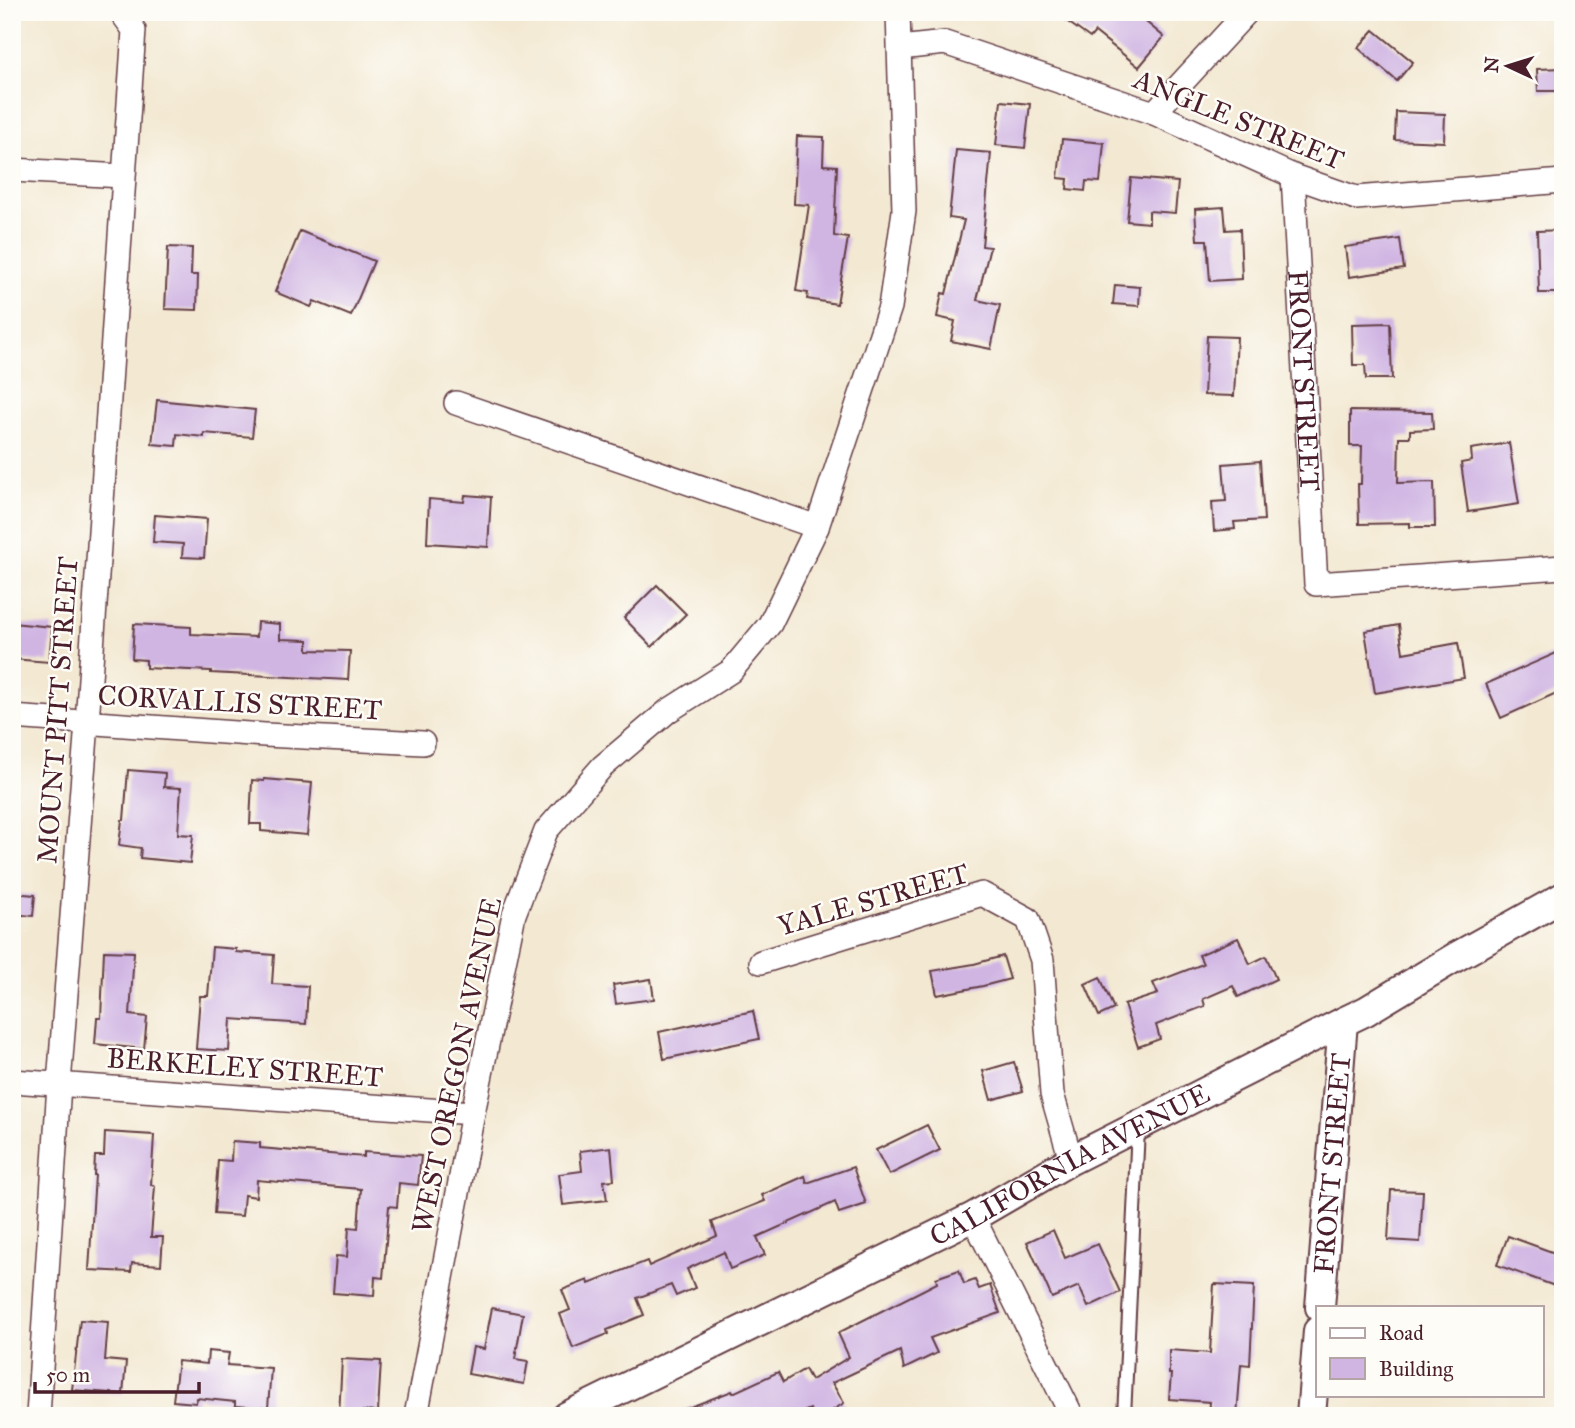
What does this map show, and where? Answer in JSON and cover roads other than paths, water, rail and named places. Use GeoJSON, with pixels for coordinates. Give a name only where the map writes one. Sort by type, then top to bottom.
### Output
{"type":"FeatureCollection","features":[{"type":"Feature","properties":{"kind":"street","name":"MOUNT PITT STREET"},"geometry":{"type":"LineString","coordinates":[[38,1416],[134,30],[121,12]]}},
{"type":"Feature","properties":{"kind":"street","name":"WEST OREGON AVENUE"},"geometry":{"type":"LineString","coordinates":[[416,1416],[473,1113],[514,914],[546,831],[603,767],[667,711],[731,671],[770,624],[817,527],[890,307],[904,212],[898,12]]}},
{"type":"Feature","properties":{"kind":"street"},"geometry":{"type":"LineString","coordinates":[[1154,113],[1248,12]]}},
{"type":"Feature","properties":{"kind":"street","name":"ANGLE STREET"},"geometry":{"type":"LineString","coordinates":[[900,48],[945,43],[1154,113],[1293,176],[1356,198],[1563,181]]}},
{"type":"Feature","properties":{"kind":"street"},"geometry":{"type":"LineString","coordinates":[[12,170],[123,176]]}},
{"type":"Feature","properties":{"kind":"street","name":"FRONT STREET"},"geometry":{"type":"LineString","coordinates":[[1293,176],[1316,584],[1563,568]]}},
{"type":"Feature","properties":{"kind":"street"},"geometry":{"type":"LineString","coordinates":[[456,402],[817,527]]}},
{"type":"Feature","properties":{"kind":"street","name":"CORVALLIS STREET"},"geometry":{"type":"LineString","coordinates":[[12,717],[423,743]]}},
{"type":"Feature","properties":{"kind":"street","name":"YALE STREET"},"geometry":{"type":"LineString","coordinates":[[761,962],[982,894],[1028,919],[1042,960],[1052,1094],[1071,1160]]}},
{"type":"Feature","properties":{"kind":"street","name":"CALIFORNIA AVENUE"},"geometry":{"type":"LineString","coordinates":[[567,1416],[973,1217],[1071,1160],[1366,1011],[1563,897]]}},
{"type":"Feature","properties":{"kind":"street","name":"FRONT STREET"},"geometry":{"type":"LineString","coordinates":[[1320,1306],[1343,1021]]}},
{"type":"Feature","properties":{"kind":"street","name":"BERKELEY STREET"},"geometry":{"type":"LineString","coordinates":[[12,1081],[473,1113]]}},
{"type":"Feature","properties":{"kind":"street"},"geometry":{"type":"LineString","coordinates":[[973,1217],[1072,1416]]}},
{"type":"Feature","properties":{"kind":"street"},"geometry":{"type":"LineString","coordinates":[[1311,1416],[1316,1355]]}},
{"type":"Feature","properties":{"kind":"lane"},"geometry":{"type":"LineString","coordinates":[[1071,1160],[1138,1129],[1124,1416]]}}]}
